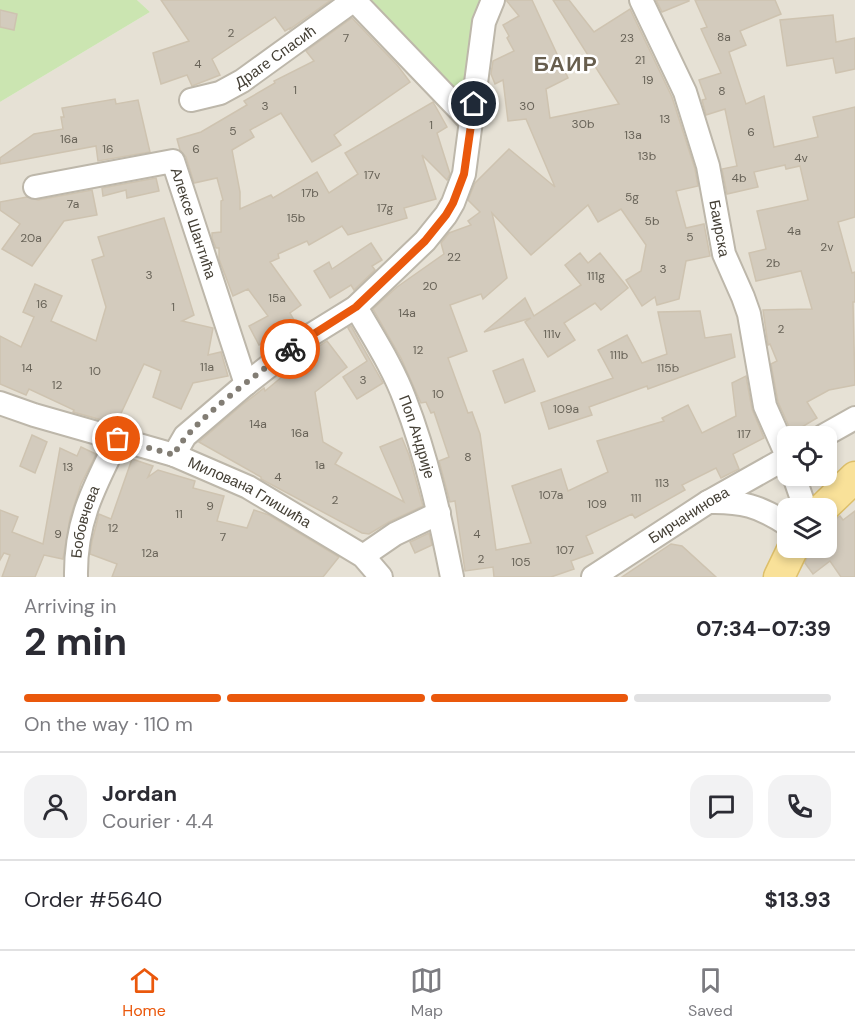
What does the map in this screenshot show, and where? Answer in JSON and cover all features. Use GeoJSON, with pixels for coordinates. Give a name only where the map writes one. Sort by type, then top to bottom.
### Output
{"type":"FeatureCollection","features":[{"type":"Feature","properties":{"kind":"main road"},"geometry":{"type":"LineString","coordinates":[[833,498],[855,477]]}},
{"type":"Feature","properties":{"kind":"main road"},"geometry":{"type":"LineString","coordinates":[[780,577],[789,558]]}},
{"type":"Feature","properties":{"kind":"street","name":"Драге Спасић"},"geometry":{"type":"LineString","coordinates":[[191,100],[220,93],[242,81],[354,0]]}},
{"type":"Feature","properties":{"kind":"street"},"geometry":{"type":"LineString","coordinates":[[354,0],[471,122]]}},
{"type":"Feature","properties":{"kind":"street"},"geometry":{"type":"LineString","coordinates":[[174,455],[184,436],[246,384],[301,341],[356,307],[425,241],[446,215],[456,197],[464,174],[484,22],[493,0]]}},
{"type":"Feature","properties":{"kind":"street","name":"Баирска"},"geometry":{"type":"LineString","coordinates":[[641,0],[685,92],[708,166],[724,254],[749,314],[765,406],[777,434]]}},
{"type":"Feature","properties":{"kind":"street","name":"Алексе Шантића"},"geometry":{"type":"LineString","coordinates":[[35,187],[174,161],[246,384]]}},
{"type":"Feature","properties":{"kind":"street","name":"Поп Андрије"},"geometry":{"type":"LineString","coordinates":[[356,307],[405,399],[439,513],[452,577]]}},
{"type":"Feature","properties":{"kind":"street","name":"Милована Глишића"},"geometry":{"type":"LineString","coordinates":[[0,403],[34,416],[174,455],[248,487],[363,556],[381,577]]}},
{"type":"Feature","properties":{"kind":"street"},"geometry":{"type":"LineString","coordinates":[[837,428],[855,418]]}},
{"type":"Feature","properties":{"kind":"street","name":"Бобовчева"},"geometry":{"type":"LineString","coordinates":[[76,577],[75,550],[89,497],[118,439]]}},
{"type":"Feature","properties":{"kind":"street","name":"Бирчанинова"},"geometry":{"type":"LineString","coordinates":[[593,577],[708,501],[777,463]]}},
{"type":"Feature","properties":{"kind":"street"},"geometry":{"type":"LineString","coordinates":[[708,501],[751,505],[768,511],[777,517]]}},
{"type":"Feature","properties":{"kind":"street"},"geometry":{"type":"LineString","coordinates":[[363,556],[395,534],[439,513]]}},
{"type":"Feature","properties":{"kind":"shaded area"},"geometry":{"type":"Polygon","coordinates":[[[137,0],[855,0],[855,577],[0,577],[0,102],[150,12],[137,0]]]}},
{"type":"Feature","properties":{"kind":"green space"},"geometry":{"type":"Polygon","coordinates":[[[0,0],[137,0],[150,12],[0,102],[0,0]]]}},
{"type":"Feature","properties":{"kind":"green space"},"geometry":{"type":"Polygon","coordinates":[[[354,0],[488,0],[471,122],[354,0]]]}},
{"type":"Feature","properties":{"kind":"building"},"geometry":{"type":"Polygon","coordinates":[[[161,0],[331,0],[285,31],[275,17],[212,59],[220,75],[192,86],[187,75],[161,84],[153,53],[189,41],[161,0]]]}},
{"type":"Feature","properties":{"kind":"building"},"geometry":{"type":"Polygon","coordinates":[[[506,0],[532,0],[568,78],[546,89],[550,118],[619,104],[553,0],[569,0],[594,32],[630,9],[672,97],[695,169],[698,186],[676,191],[686,228],[704,224],[710,256],[686,261],[679,299],[657,305],[655,297],[642,306],[626,280],[641,271],[646,245],[621,209],[598,222],[588,205],[531,255],[492,213],[507,278],[483,299],[481,294],[450,305],[467,351],[448,358],[468,413],[472,412],[480,434],[496,550],[531,543],[512,486],[561,469],[568,491],[608,472],[597,441],[664,421],[662,418],[688,405],[702,433],[736,416],[732,383],[746,376],[752,409],[764,438],[733,454],[739,469],[721,478],[716,468],[682,485],[685,490],[635,518],[632,514],[586,536],[593,553],[571,561],[574,569],[551,577],[494,577],[493,567],[465,571],[455,501],[450,502],[439,461],[449,457],[434,412],[431,413],[426,402],[421,403],[401,358],[373,309],[397,287],[444,254],[441,243],[449,233],[471,225],[468,221],[480,212],[468,200],[475,183],[509,149],[555,187],[526,119],[508,121],[503,80],[495,84],[491,74],[493,61],[514,51],[503,25],[519,16],[506,0]]]}},
{"type":"Feature","properties":{"kind":"building"},"geometry":{"type":"Polygon","coordinates":[[[656,0],[689,0],[689,1],[662,12],[656,0]]]}},
{"type":"Feature","properties":{"kind":"building"},"geometry":{"type":"Polygon","coordinates":[[[695,0],[775,0],[781,14],[740,31],[746,45],[729,52],[746,104],[764,96],[774,147],[818,137],[813,117],[855,107],[855,217],[838,222],[852,273],[855,272],[855,302],[853,302],[855,385],[829,390],[807,402],[817,418],[804,426],[789,426],[778,402],[771,364],[777,361],[770,344],[768,345],[763,310],[812,309],[801,271],[756,281],[749,253],[766,249],[757,211],[808,200],[800,166],[786,169],[785,165],[754,172],[758,187],[727,194],[722,169],[737,166],[725,109],[706,115],[702,100],[706,99],[699,80],[721,73],[701,29],[707,27],[695,0]]]}},
{"type":"Feature","properties":{"kind":"building"},"geometry":{"type":"Polygon","coordinates":[[[0,10],[17,14],[14,30],[0,27],[0,10]]]}},
{"type":"Feature","properties":{"kind":"building"},"geometry":{"type":"Polygon","coordinates":[[[833,15],[836,42],[855,38],[855,69],[836,73],[833,58],[787,66],[780,20],[833,15]]]}},
{"type":"Feature","properties":{"kind":"building"},"geometry":{"type":"Polygon","coordinates":[[[352,18],[398,66],[410,82],[334,135],[341,145],[312,162],[281,113],[250,130],[254,137],[232,150],[240,192],[240,209],[271,195],[273,198],[317,172],[329,193],[358,174],[345,153],[433,102],[447,127],[437,133],[450,174],[447,180],[422,155],[436,199],[404,208],[407,218],[348,235],[342,226],[309,245],[307,241],[278,254],[279,258],[270,262],[301,305],[290,313],[298,327],[283,338],[280,334],[259,345],[249,326],[268,316],[248,289],[233,296],[219,259],[219,248],[216,248],[212,238],[212,233],[221,232],[221,201],[223,200],[217,178],[194,183],[186,157],[180,150],[177,139],[201,132],[247,105],[244,101],[275,83],[274,81],[314,61],[306,51],[352,18]]]}},
{"type":"Feature","properties":{"kind":"building"},"geometry":{"type":"Polygon","coordinates":[[[115,99],[116,104],[138,100],[150,152],[98,161],[96,146],[0,164],[0,158],[34,134],[63,129],[62,108],[115,99]]]}},
{"type":"Feature","properties":{"kind":"building"},"geometry":{"type":"Polygon","coordinates":[[[156,178],[159,191],[127,198],[126,190],[103,196],[102,188],[156,178]]]}},
{"type":"Feature","properties":{"kind":"building"},"geometry":{"type":"Polygon","coordinates":[[[92,190],[97,215],[64,221],[32,266],[2,249],[20,224],[0,210],[0,202],[27,197],[38,200],[92,190]]]}},
{"type":"Feature","properties":{"kind":"building"},"geometry":{"type":"Polygon","coordinates":[[[164,218],[194,315],[182,321],[213,328],[208,355],[221,352],[228,376],[193,383],[181,409],[153,397],[161,371],[144,364],[116,424],[73,412],[74,410],[29,389],[26,395],[0,384],[0,336],[21,347],[34,317],[23,312],[35,284],[62,296],[51,321],[96,341],[106,307],[92,260],[104,256],[98,237],[164,218]]]}},
{"type":"Feature","properties":{"kind":"building"},"geometry":{"type":"Polygon","coordinates":[[[371,243],[382,260],[372,266],[375,270],[354,290],[351,285],[330,298],[314,271],[329,262],[332,269],[371,243]]]}},
{"type":"Feature","properties":{"kind":"building"},"geometry":{"type":"Polygon","coordinates":[[[580,253],[588,263],[600,253],[628,288],[601,310],[595,303],[564,323],[575,340],[548,357],[525,322],[531,318],[484,332],[525,298],[534,316],[581,285],[565,265],[580,253]]]}},
{"type":"Feature","properties":{"kind":"building"},"geometry":{"type":"Polygon","coordinates":[[[700,311],[705,338],[731,334],[735,357],[648,389],[647,386],[589,407],[592,415],[549,429],[541,403],[613,378],[598,350],[627,335],[642,363],[667,354],[658,312],[700,311]]]}},
{"type":"Feature","properties":{"kind":"building"},"geometry":{"type":"Polygon","coordinates":[[[351,326],[383,383],[357,399],[343,377],[367,361],[348,328],[351,326]]]}},
{"type":"Feature","properties":{"kind":"building"},"geometry":{"type":"Polygon","coordinates":[[[327,341],[347,367],[315,392],[323,442],[342,453],[335,464],[404,502],[380,447],[402,438],[423,506],[369,534],[362,533],[261,479],[199,442],[242,405],[264,388],[265,391],[301,361],[297,361],[327,341]]]}},
{"type":"Feature","properties":{"kind":"building"},"geometry":{"type":"Polygon","coordinates":[[[523,359],[535,391],[505,403],[493,371],[523,359]]]}},
{"type":"Feature","properties":{"kind":"building"},"geometry":{"type":"Polygon","coordinates":[[[32,435],[47,442],[35,473],[20,466],[32,435]]]}},
{"type":"Feature","properties":{"kind":"building"},"geometry":{"type":"Polygon","coordinates":[[[81,447],[96,454],[81,484],[70,518],[63,559],[44,555],[35,577],[2,577],[10,555],[4,553],[0,560],[0,510],[18,517],[12,532],[43,544],[60,448],[77,456],[81,447]]]}},
{"type":"Feature","properties":{"kind":"building"},"geometry":{"type":"Polygon","coordinates":[[[132,459],[153,466],[148,477],[158,470],[195,481],[193,488],[224,496],[217,521],[247,528],[254,510],[269,515],[339,557],[323,577],[112,577],[117,564],[90,554],[92,541],[99,514],[111,519],[132,459]]]}},
{"type":"Feature","properties":{"kind":"building"},"geometry":{"type":"Polygon","coordinates":[[[855,511],[855,577],[841,577],[830,561],[813,574],[805,563],[807,558],[837,558],[837,518],[840,516],[843,520],[855,511]]]}},
{"type":"Feature","properties":{"kind":"building"},"geometry":{"type":"Polygon","coordinates":[[[429,533],[432,545],[415,553],[410,542],[429,533]]]}},
{"type":"Feature","properties":{"kind":"building"},"geometry":{"type":"Polygon","coordinates":[[[671,544],[682,546],[716,577],[622,577],[671,544]]]}},
{"type":"Feature","properties":{"kind":"way so far"},"geometry":{"type":"LineString","coordinates":[[118,439],[174,455],[184,436],[290,349]]}},
{"type":"Feature","properties":{"kind":"district","name":"БАИР"},"geometry":{"type":"Point","coordinates":[566,64]}},
{"type":"Feature","properties":{"kind":"route"},"geometry":{"type":"LineString","coordinates":[[290,349],[356,307],[425,241],[446,215],[464,174],[474,104]]}}]}
